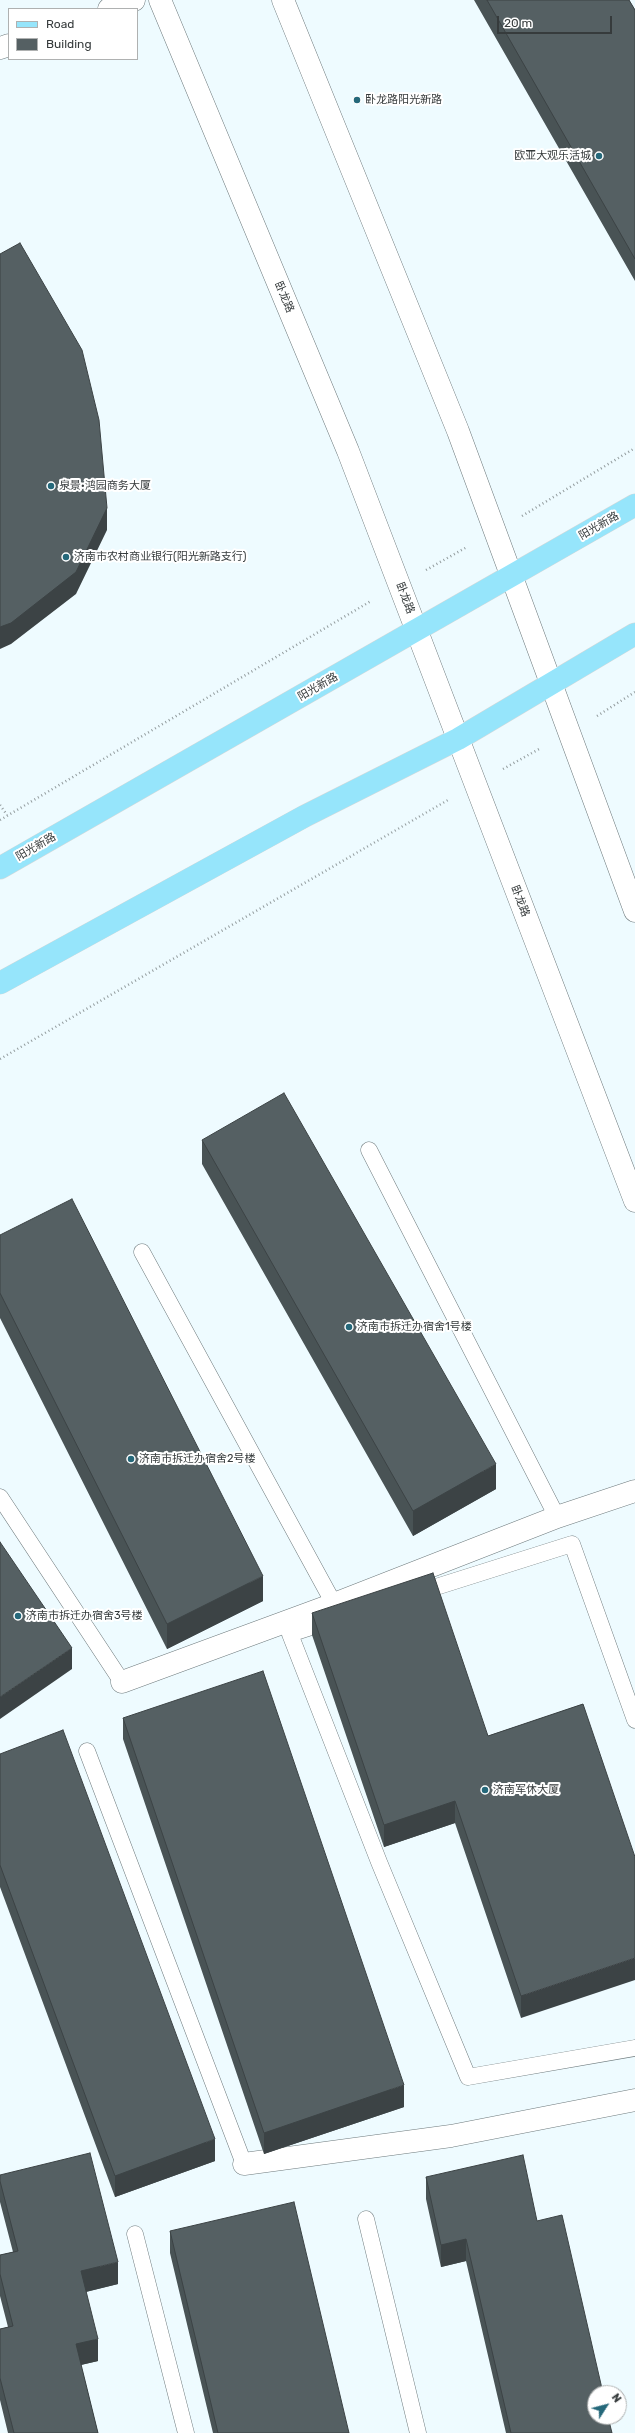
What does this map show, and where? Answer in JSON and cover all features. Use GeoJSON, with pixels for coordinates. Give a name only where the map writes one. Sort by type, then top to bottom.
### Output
{"type":"FeatureCollection","features":[{"type":"Feature","properties":{"kind":"main road"},"geometry":{"type":"LineString","coordinates":[[112,8],[134,0]]}},
{"type":"Feature","properties":{"kind":"main road","name":"卧龙路"},"geometry":{"type":"LineString","coordinates":[[160,0],[348,451],[635,1201]]}},
{"type":"Feature","properties":{"kind":"main road"},"geometry":{"type":"LineString","coordinates":[[283,0],[458,431],[635,911]]}},
{"type":"Feature","properties":{"kind":"main road","name":"阳光新路"},"geometry":{"type":"LineString","coordinates":[[0,868],[418,631],[635,505]]}},
{"type":"Feature","properties":{"kind":"main road"},"geometry":{"type":"LineString","coordinates":[[0,983],[305,816],[458,739],[635,634]]}},
{"type":"Feature","properties":{"kind":"main road"},"geometry":{"type":"LineString","coordinates":[[122,1682],[342,1609],[557,1517],[635,1491]]}},
{"type":"Feature","properties":{"kind":"main road"},"geometry":{"type":"LineString","coordinates":[[244,2164],[451,2136],[635,2100]]}},
{"type":"Feature","properties":{"kind":"lane"},"geometry":{"type":"LineString","coordinates":[[369,1150],[557,1517]]}},
{"type":"Feature","properties":{"kind":"lane"},"geometry":{"type":"LineString","coordinates":[[142,1252],[342,1609],[290,1634],[379,1862],[468,2076],[635,2048]]}},
{"type":"Feature","properties":{"kind":"lane"},"geometry":{"type":"LineString","coordinates":[[0,1497],[122,1682]]}},
{"type":"Feature","properties":{"kind":"lane"},"geometry":{"type":"LineString","coordinates":[[405,1597],[572,1544],[635,1720]]}},
{"type":"Feature","properties":{"kind":"lane"},"geometry":{"type":"LineString","coordinates":[[87,1751],[244,2164]]}},
{"type":"Feature","properties":{"kind":"lane"},"geometry":{"type":"LineString","coordinates":[[366,2219],[418,2433]]}},
{"type":"Feature","properties":{"kind":"lane"},"geometry":{"type":"LineString","coordinates":[[136,2234],[186,2433]]}},
{"type":"Feature","properties":{"kind":"path"},"geometry":{"type":"LineString","coordinates":[[0,820],[399,584],[496,532],[635,448]]}},
{"type":"Feature","properties":{"kind":"path"},"geometry":{"type":"LineString","coordinates":[[0,1058],[475,784],[569,733],[635,692]]}},
{"type":"Feature","properties":{"kind":"path"},"geometry":{"type":"LineString","coordinates":[[0,805],[7,815]]}},
{"type":"Feature","properties":{"kind":"building","name":"欧亚大观乐活城"},"geometry":{"type":"Polygon","coordinates":[[[487,0],[629,0],[635,10],[635,259],[487,0]]]}},
{"type":"Feature","properties":{"kind":"building","name":"泉景·鸿园商务大厦"},"geometry":{"type":"Polygon","coordinates":[[[20,243],[82,350],[99,420],[107,508],[76,572],[11,623],[0,627],[0,254],[20,243]]]}},
{"type":"Feature","properties":{"kind":"building","name":"济南市拆迁办宿舍1号楼"},"geometry":{"type":"Polygon","coordinates":[[[284,1093],[496,1464],[413,1511],[202,1140],[284,1093]]]}},
{"type":"Feature","properties":{"kind":"building","name":"济南市拆迁办宿舍2号楼"},"geometry":{"type":"Polygon","coordinates":[[[72,1199],[263,1576],[167,1624],[0,1293],[0,1235],[72,1199]]]}},
{"type":"Feature","properties":{"kind":"building","name":"济南市拆迁办宿舍3号楼"},"geometry":{"type":"Polygon","coordinates":[[[0,1542],[72,1648],[0,1697],[0,1542]]]}},
{"type":"Feature","properties":{"kind":"building","name":"济南军休大厦"},"geometry":{"type":"Polygon","coordinates":[[[433,1573],[488,1736],[583,1704],[635,1857],[635,1958],[521,1996],[455,1801],[384,1825],[312,1613],[433,1573]]]}},
{"type":"Feature","properties":{"kind":"building"},"geometry":{"type":"Polygon","coordinates":[[[263,1671],[404,2085],[264,2133],[123,1718],[263,1671]]]}},
{"type":"Feature","properties":{"kind":"building"},"geometry":{"type":"Polygon","coordinates":[[[63,1730],[215,2139],[115,2176],[0,1865],[0,1754],[63,1730]]]}},
{"type":"Feature","properties":{"kind":"building"},"geometry":{"type":"Polygon","coordinates":[[[90,2153],[118,2262],[81,2271],[98,2339],[76,2344],[98,2433],[14,2433],[0,2378],[0,2329],[13,2326],[0,2274],[0,2255],[18,2251],[0,2181],[0,2175],[90,2153]]]}},
{"type":"Feature","properties":{"kind":"building"},"geometry":{"type":"Polygon","coordinates":[[[523,2155],[537,2221],[562,2215],[601,2385],[587,2385],[587,2425],[610,2425],[612,2433],[511,2433],[466,2239],[441,2245],[426,2177],[523,2155]]]}},
{"type":"Feature","properties":{"kind":"building"},"geometry":{"type":"Polygon","coordinates":[[[294,2202],[349,2433],[218,2433],[170,2231],[294,2202]]]}},
{"type":"Feature","properties":{"kind":"place","name":"卧龙路阳光新路"},"geometry":{"type":"Point","coordinates":[357,100]}},
{"type":"Feature","properties":{"kind":"place","name":"欧亚大观乐活城"},"geometry":{"type":"Point","coordinates":[599,156]}},
{"type":"Feature","properties":{"kind":"place","name":"泉景·鸿园商务大厦"},"geometry":{"type":"Point","coordinates":[51,486]}},
{"type":"Feature","properties":{"kind":"place","name":"济南市农村商业银行(阳光新路支行)"},"geometry":{"type":"Point","coordinates":[66,557]}},
{"type":"Feature","properties":{"kind":"place","name":"济南市拆迁办宿舍1号楼"},"geometry":{"type":"Point","coordinates":[349,1327]}},
{"type":"Feature","properties":{"kind":"place","name":"济南市拆迁办宿舍2号楼"},"geometry":{"type":"Point","coordinates":[131,1459]}},
{"type":"Feature","properties":{"kind":"place","name":"济南市拆迁办宿舍3号楼"},"geometry":{"type":"Point","coordinates":[18,1616]}},
{"type":"Feature","properties":{"kind":"place","name":"济南军休大厦"},"geometry":{"type":"Point","coordinates":[485,1790]}}]}
